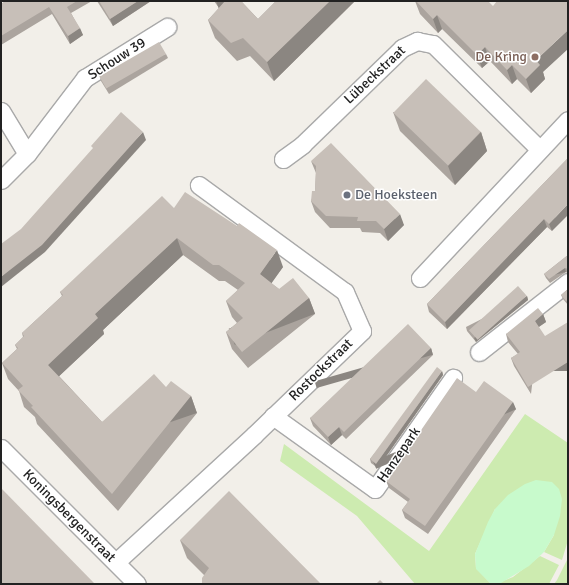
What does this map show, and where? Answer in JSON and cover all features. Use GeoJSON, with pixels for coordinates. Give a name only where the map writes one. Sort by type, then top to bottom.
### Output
{"type":"FeatureCollection","features":[{"type":"Feature","properties":{"kind":"street","name":"Schouw 39"},"geometry":{"type":"LineString","coordinates":[[1,180],[27,154],[85,78],[167,27]]}},
{"type":"Feature","properties":{"kind":"street","name":"Lübeckstraat"},"geometry":{"type":"LineString","coordinates":[[283,159],[302,145],[402,48],[417,41],[433,44],[539,149]]}},
{"type":"Feature","properties":{"kind":"street"},"geometry":{"type":"LineString","coordinates":[[1,111],[27,154]]}},
{"type":"Feature","properties":{"kind":"street"},"geometry":{"type":"LineString","coordinates":[[420,278],[539,149],[568,120]]}},
{"type":"Feature","properties":{"kind":"street","name":"Rostockstraat"},"geometry":{"type":"LineString","coordinates":[[116,562],[274,416],[362,330],[345,292],[199,185]]}},
{"type":"Feature","properties":{"kind":"street"},"geometry":{"type":"LineString","coordinates":[[479,352],[568,282]]}},
{"type":"Feature","properties":{"kind":"street","name":"Hanzepark"},"geometry":{"type":"LineString","coordinates":[[274,416],[375,489],[453,378]]}},
{"type":"Feature","properties":{"kind":"street","name":"Koningsbergenstraat"},"geometry":{"type":"LineString","coordinates":[[1,448],[137,584]]}},
{"type":"Feature","properties":{"kind":"green space"},"geometry":{"type":"Polygon","coordinates":[[[525,414],[568,443],[568,540],[562,560],[544,552],[554,535],[495,509],[475,554],[476,568],[491,584],[415,584],[357,516],[280,461],[284,444],[429,551],[525,414]]]}},
{"type":"Feature","properties":{"kind":"green space"},"geometry":{"type":"Polygon","coordinates":[[[536,480],[552,482],[559,489],[562,499],[560,516],[554,535],[544,552],[529,566],[501,583],[491,584],[476,569],[475,554],[488,522],[495,509],[508,495],[525,484],[536,480]]]}},
{"type":"Feature","properties":{"kind":"green space"},"geometry":{"type":"Polygon","coordinates":[[[540,556],[559,565],[549,584],[495,584],[513,577],[540,556]]]}},
{"type":"Feature","properties":{"kind":"green space"},"geometry":{"type":"Polygon","coordinates":[[[568,558],[568,584],[554,584],[557,580],[568,558]]]}},
{"type":"Feature","properties":{"kind":"building"},"geometry":{"type":"Polygon","coordinates":[[[6,1],[77,1],[67,7],[80,28],[68,36],[49,7],[1,36],[1,4],[6,1]]]}},
{"type":"Feature","properties":{"kind":"building"},"geometry":{"type":"Polygon","coordinates":[[[99,1],[138,1],[110,19],[99,1]]]}},
{"type":"Feature","properties":{"kind":"building"},"geometry":{"type":"Polygon","coordinates":[[[225,1],[241,1],[258,19],[276,1],[330,1],[267,62],[243,38],[231,43],[208,20],[225,1]]]}},
{"type":"Feature","properties":{"kind":"building"},"geometry":{"type":"Polygon","coordinates":[[[416,1],[488,1],[493,6],[497,1],[568,1],[568,30],[536,60],[540,65],[526,79],[512,65],[507,70],[485,47],[477,55],[437,15],[433,19],[416,1]]]}},
{"type":"Feature","properties":{"kind":"building"},"geometry":{"type":"Polygon","coordinates":[[[159,42],[166,54],[106,89],[99,76],[159,42]]]}},
{"type":"Feature","properties":{"kind":"building"},"geometry":{"type":"Polygon","coordinates":[[[426,79],[481,132],[448,166],[393,113],[426,79]]]}},
{"type":"Feature","properties":{"kind":"building"},"geometry":{"type":"Polygon","coordinates":[[[121,112],[143,132],[42,245],[1,277],[1,244],[21,229],[93,148],[91,146],[121,112]]]}},
{"type":"Feature","properties":{"kind":"building","name":"De Hoeksteen"},"geometry":{"type":"Polygon","coordinates":[[[331,143],[400,214],[384,229],[376,221],[357,221],[358,217],[326,216],[311,201],[312,191],[315,191],[316,166],[311,161],[331,143]]]}},
{"type":"Feature","properties":{"kind":"building"},"geometry":{"type":"Polygon","coordinates":[[[568,158],[568,204],[549,224],[544,219],[445,322],[427,304],[568,158]]]}},
{"type":"Feature","properties":{"kind":"building"},"geometry":{"type":"Polygon","coordinates":[[[185,192],[237,226],[239,223],[277,250],[260,274],[279,289],[293,278],[309,298],[242,352],[226,332],[243,318],[226,301],[245,283],[219,265],[213,265],[177,238],[95,314],[98,318],[48,365],[102,422],[154,374],[166,387],[171,381],[191,396],[112,494],[31,407],[33,406],[18,390],[23,386],[2,363],[18,348],[15,345],[24,336],[22,333],[63,295],[60,292],[162,196],[174,208],[185,192]]]}},
{"type":"Feature","properties":{"kind":"building"},"geometry":{"type":"Polygon","coordinates":[[[568,255],[568,269],[565,268],[549,279],[544,274],[568,255]]]}},
{"type":"Feature","properties":{"kind":"building"},"geometry":{"type":"Polygon","coordinates":[[[518,286],[527,296],[478,340],[469,330],[518,286]]]}},
{"type":"Feature","properties":{"kind":"building"},"geometry":{"type":"Polygon","coordinates":[[[568,289],[568,300],[566,301],[561,295],[568,289]]]}},
{"type":"Feature","properties":{"kind":"building"},"geometry":{"type":"Polygon","coordinates":[[[538,308],[543,314],[535,321],[545,336],[568,322],[568,362],[528,387],[511,358],[520,352],[506,334],[538,308]]]}},
{"type":"Feature","properties":{"kind":"building"},"geometry":{"type":"Polygon","coordinates":[[[408,324],[431,348],[344,432],[339,427],[328,437],[310,418],[408,324]]]}},
{"type":"Feature","properties":{"kind":"building"},"geometry":{"type":"Polygon","coordinates":[[[437,367],[442,371],[376,464],[370,459],[437,367]]]}},
{"type":"Feature","properties":{"kind":"building"},"geometry":{"type":"Polygon","coordinates":[[[457,378],[476,392],[484,381],[513,402],[425,526],[402,510],[410,499],[386,481],[457,378]]]}},
{"type":"Feature","properties":{"kind":"building"},"geometry":{"type":"Polygon","coordinates":[[[1,488],[95,584],[1,584],[1,488]]]}},
{"type":"Feature","properties":{"kind":"building"},"geometry":{"type":"Polygon","coordinates":[[[229,491],[321,584],[202,584],[202,578],[209,568],[180,540],[229,491]]]}},
{"type":"Feature","properties":{"kind":"building"},"geometry":{"type":"Polygon","coordinates":[[[380,580],[384,584],[376,584],[380,580]]]}},
{"type":"Feature","properties":{"kind":"place","name":"De Kring"},"geometry":{"type":"Point","coordinates":[535,57]}},
{"type":"Feature","properties":{"kind":"place","name":"De Hoeksteen"},"geometry":{"type":"Point","coordinates":[347,195]}}]}
